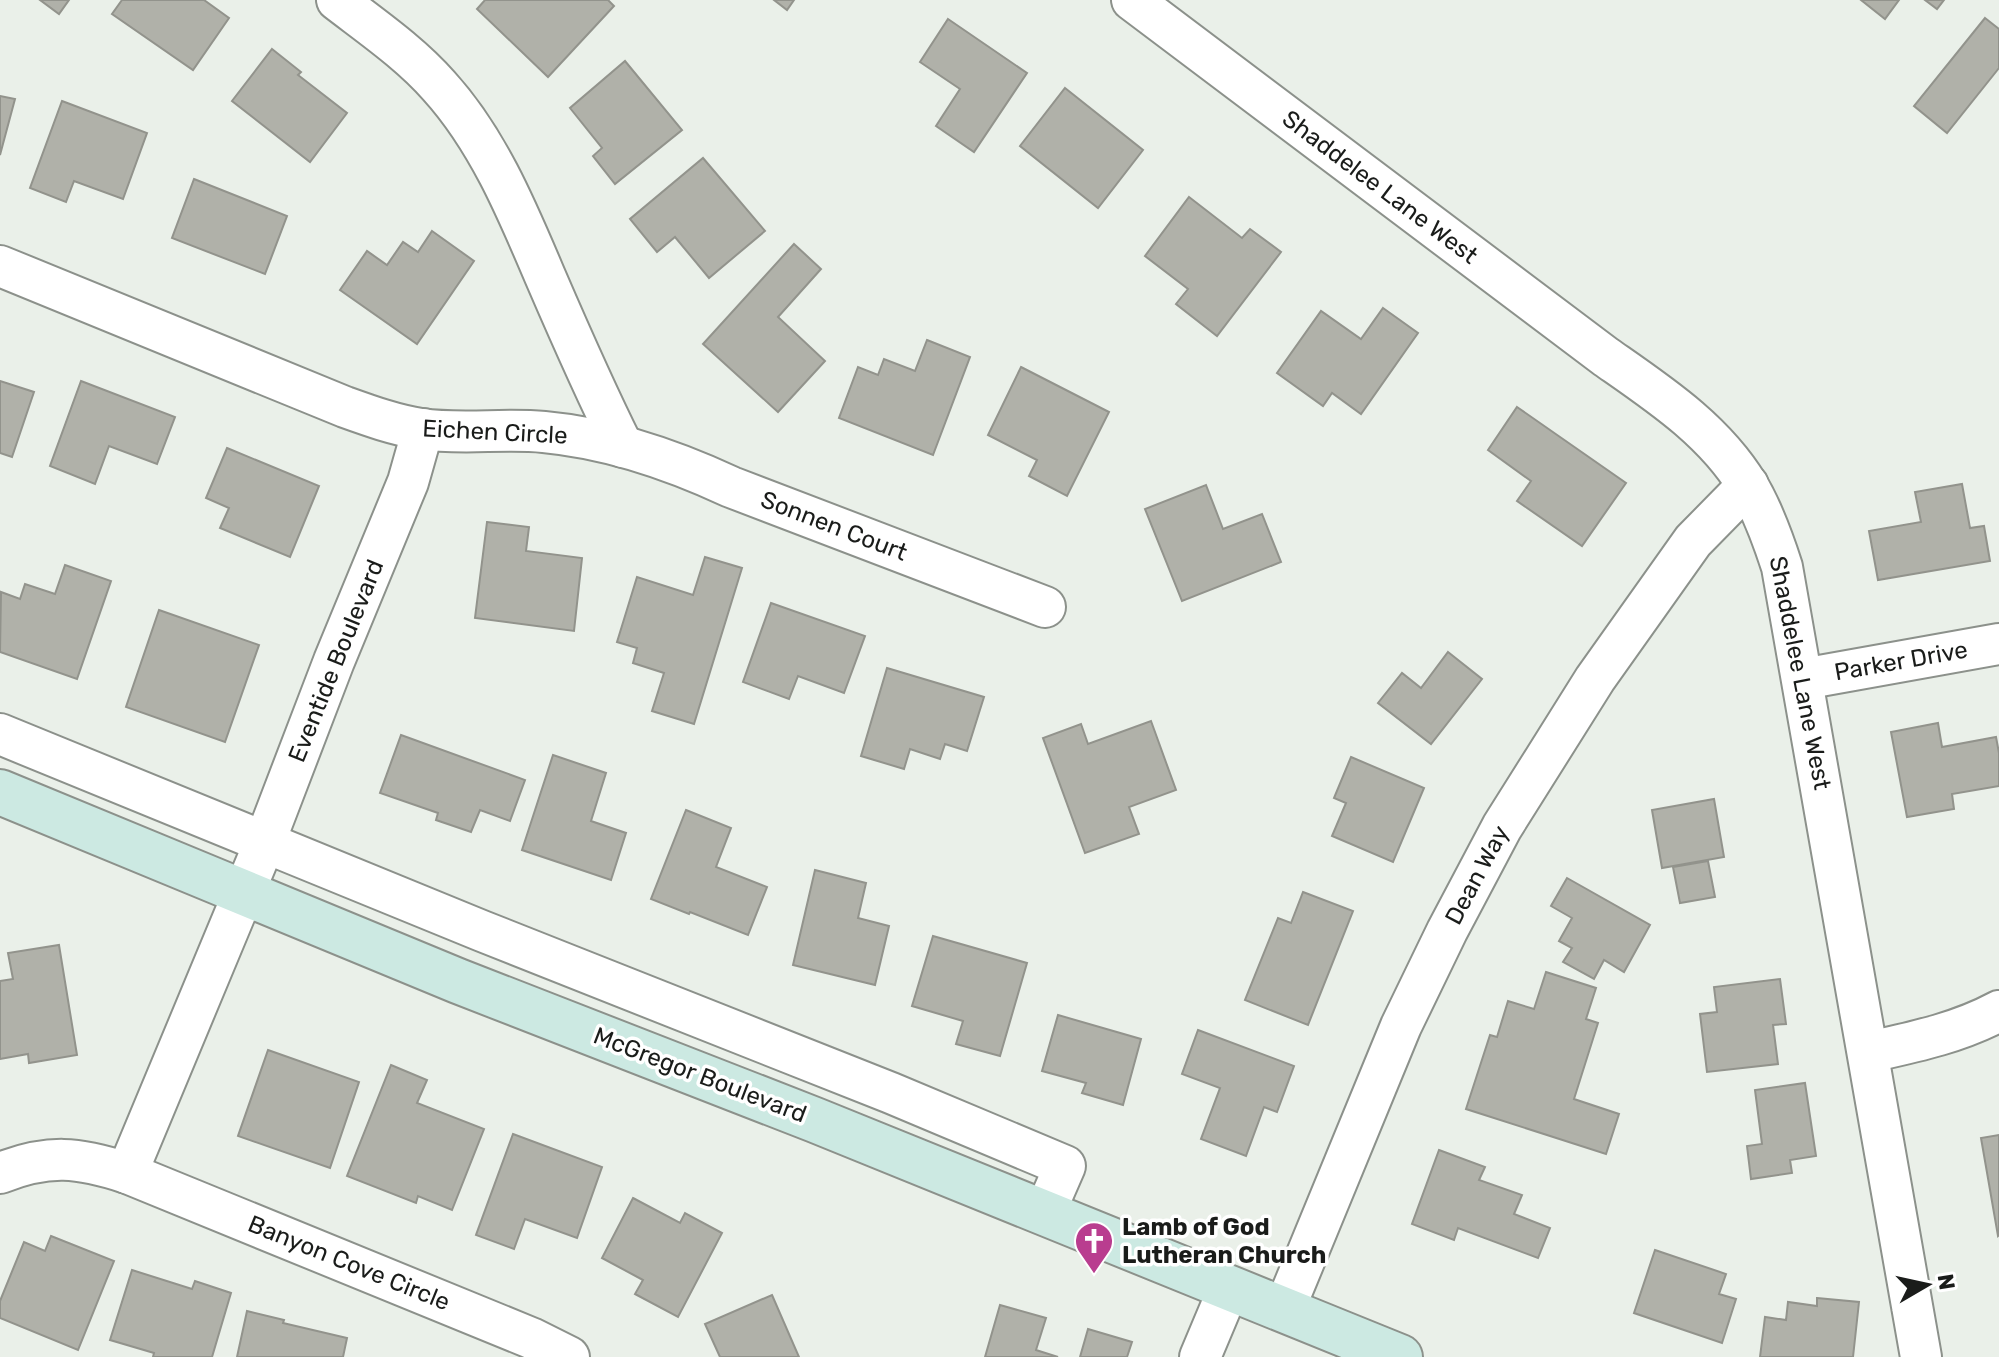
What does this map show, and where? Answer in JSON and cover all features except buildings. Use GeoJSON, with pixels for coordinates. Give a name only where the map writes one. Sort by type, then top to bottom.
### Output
{"type":"FeatureCollection","features":[{"type":"Feature","properties":{"kind":"main road","name":"McGregor Boulevard"},"geometry":{"type":"LineString","coordinates":[[0,792],[458,981],[815,1120],[1400,1357]]}},
{"type":"Feature","properties":{"kind":"street"},"geometry":{"type":"LineString","coordinates":[[337,0],[439,85],[483,145],[518,214],[595,392],[623,447]]}},
{"type":"Feature","properties":{"kind":"street","name":"Shaddelee Lane West"},"geometry":{"type":"LineString","coordinates":[[1132,0],[1670,402],[1699,427],[1748,485],[1771,532],[1782,567],[1921,1357]]}},
{"type":"Feature","properties":{"kind":"street","name":"Eichen Circle"},"geometry":{"type":"LineString","coordinates":[[0,266],[384,421],[423,429],[541,431],[623,447]]}},
{"type":"Feature","properties":{"kind":"street","name":"Eventide Boulevard"},"geometry":{"type":"LineString","coordinates":[[244,891],[408,482],[423,429]]}},
{"type":"Feature","properties":{"kind":"street","name":"Sonnen Court"},"geometry":{"type":"LineString","coordinates":[[623,447],[697,471],[731,487],[1045,607]]}},
{"type":"Feature","properties":{"kind":"street","name":"Dean Way"},"geometry":{"type":"LineString","coordinates":[[1284,1310],[1401,1026],[1502,827],[1595,679],[1693,541],[1748,485]]}},
{"type":"Feature","properties":{"kind":"street","name":"Parker Drive"},"geometry":{"type":"LineString","coordinates":[[1803,679],[1999,644]]}},
{"type":"Feature","properties":{"kind":"street"},"geometry":{"type":"LineString","coordinates":[[0,734],[1065,1166],[1045,1212]]}},
{"type":"Feature","properties":{"kind":"street"},"geometry":{"type":"LineString","coordinates":[[127,1173],[244,891]]}},
{"type":"Feature","properties":{"kind":"street"},"geometry":{"type":"LineString","coordinates":[[1869,1052],[1941,1035],[1999,1011]]}},
{"type":"Feature","properties":{"kind":"street","name":"Banyon Cove Circle"},"geometry":{"type":"LineString","coordinates":[[0,1173],[58,1159],[93,1162],[127,1173],[531,1338],[569,1357]]}},
{"type":"Feature","properties":{"kind":"street"},"geometry":{"type":"LineString","coordinates":[[1200,1357],[1229,1288]]}},
{"type":"Feature","properties":{"kind":"place","name":"Lamb of God Lutheran Church"},"geometry":{"type":"Point","coordinates":[1094,1275]}}]}
